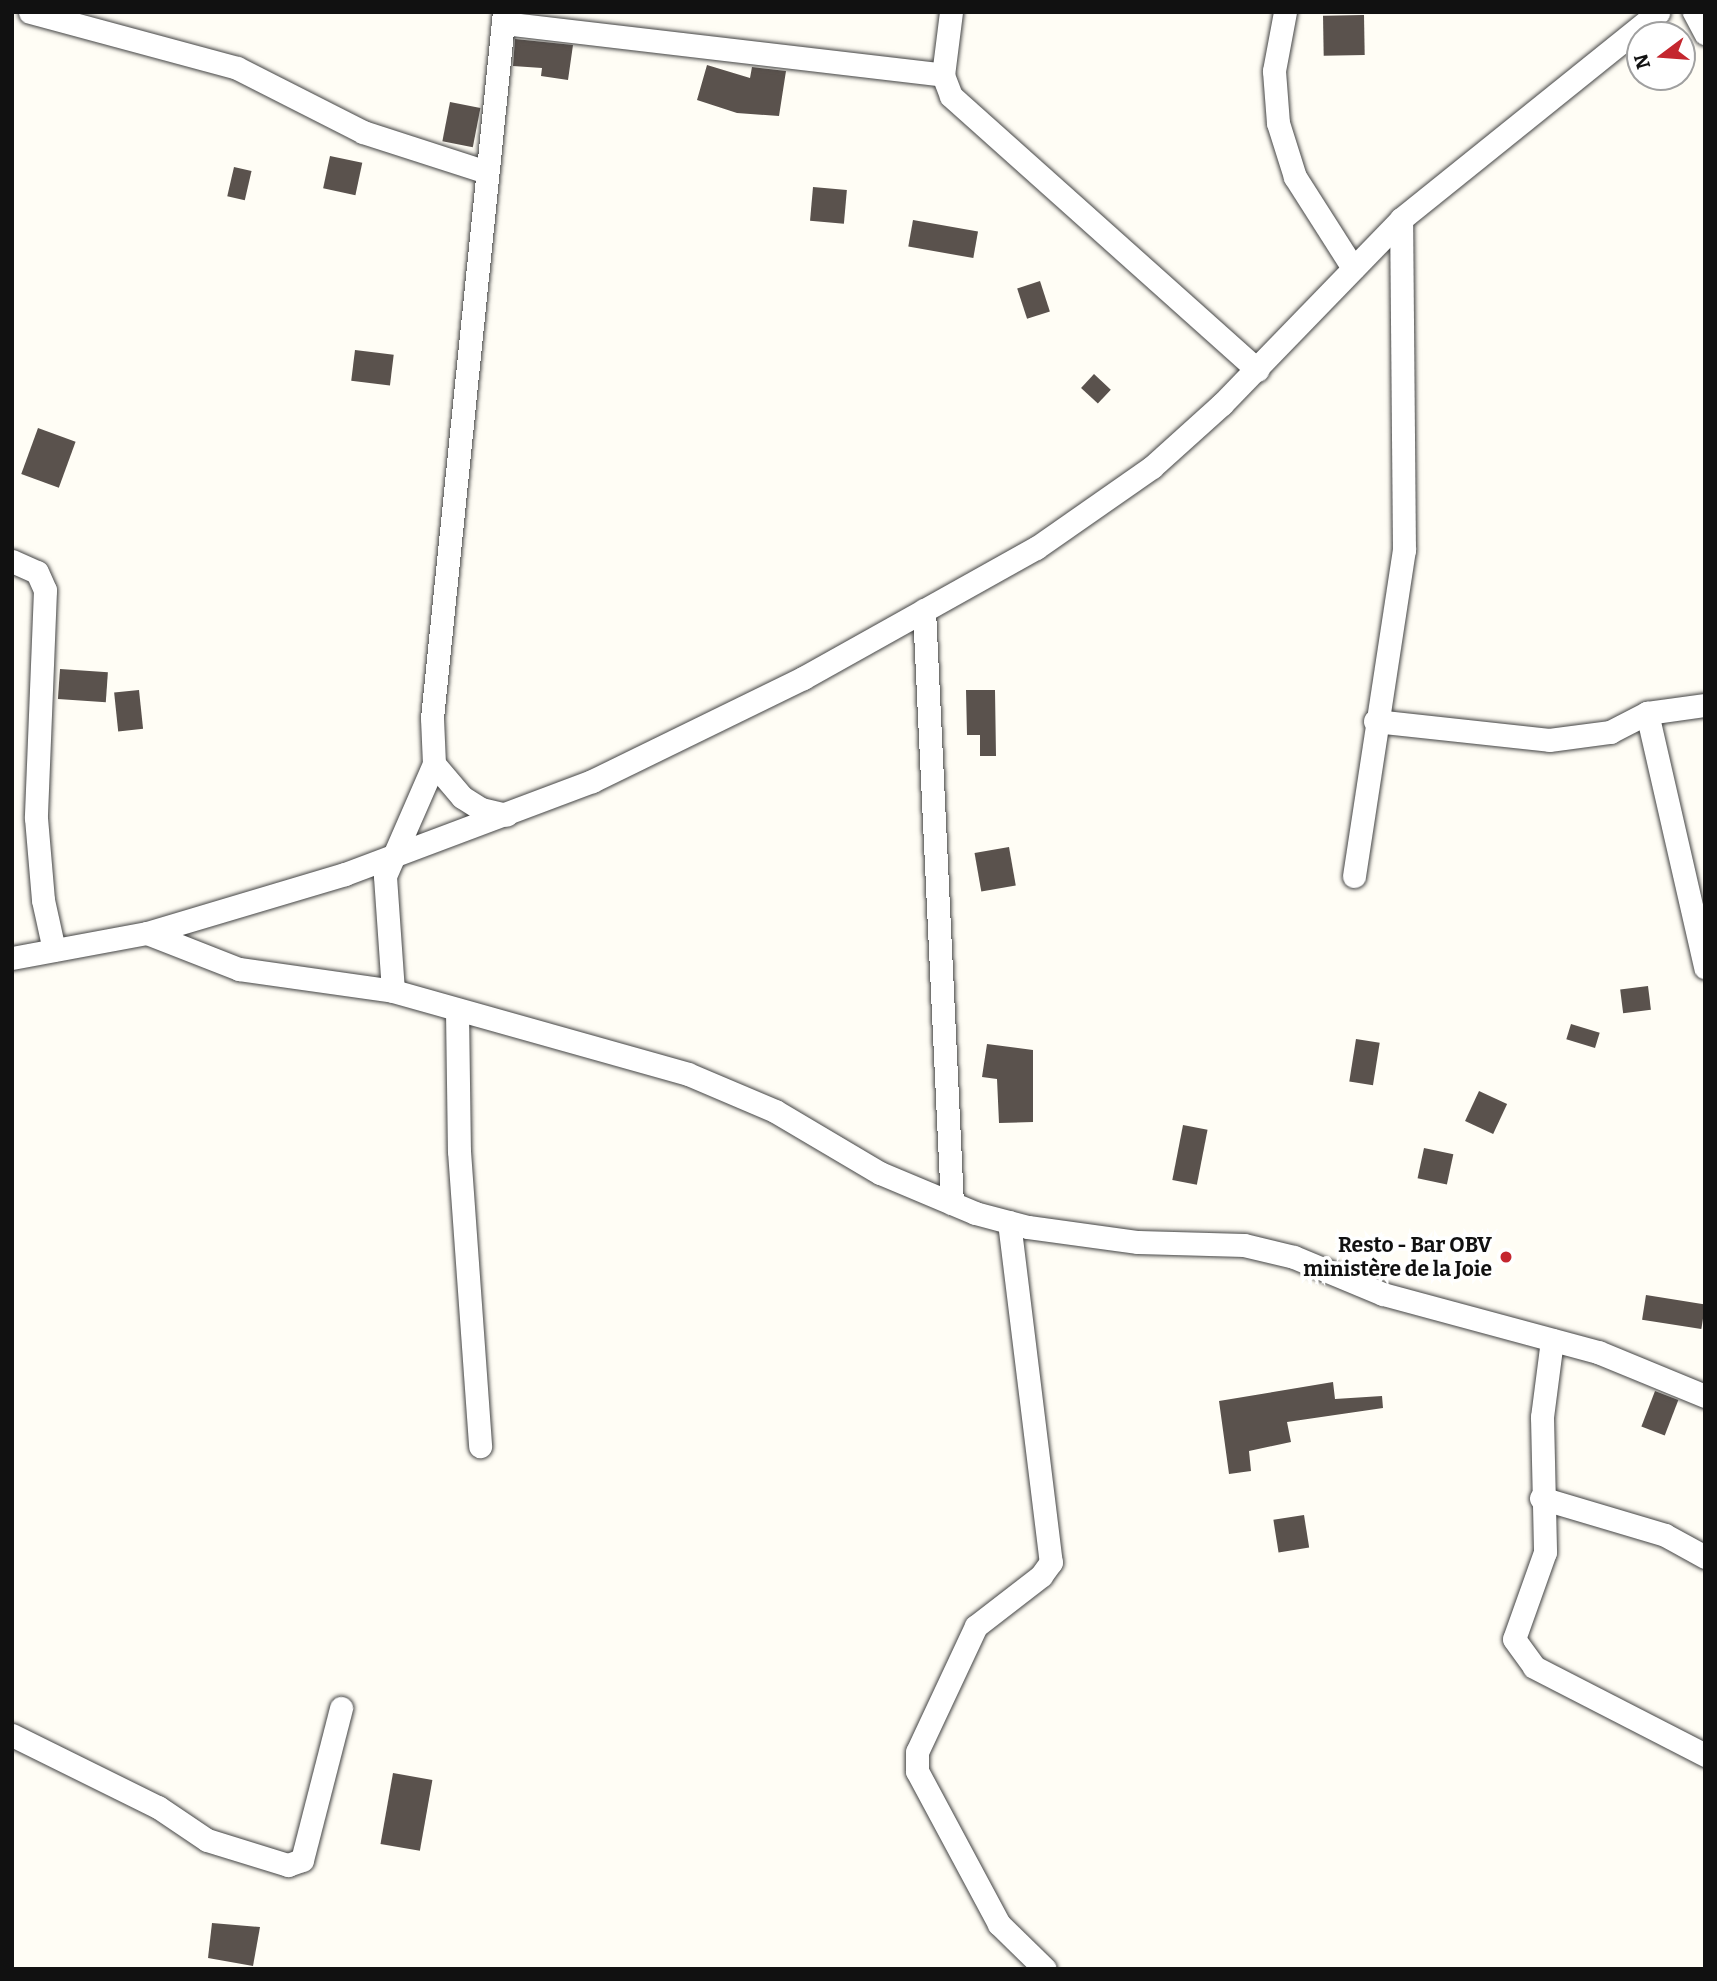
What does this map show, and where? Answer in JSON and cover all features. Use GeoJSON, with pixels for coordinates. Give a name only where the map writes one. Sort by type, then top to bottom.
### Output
{"type":"FeatureCollection","features":[{"type":"Feature","properties":{"kind":"street"},"geometry":{"type":"LineString","coordinates":[[30,12],[128,34],[236,68],[363,132],[484,171]]}},
{"type":"Feature","properties":{"kind":"street"},"geometry":{"type":"LineString","coordinates":[[951,12],[943,75],[951,96],[1256,370]]}},
{"type":"Feature","properties":{"kind":"street"},"geometry":{"type":"LineString","coordinates":[[1285,12],[1274,71],[1278,123],[1295,177],[1353,268]]}},
{"type":"Feature","properties":{"kind":"street"},"geometry":{"type":"LineString","coordinates":[[12,958],[147,933],[391,857],[506,815],[592,781],[803,678],[924,610],[1113,498],[1256,370],[1401,219],[1658,12]]}},
{"type":"Feature","properties":{"kind":"street"},"geometry":{"type":"LineString","coordinates":[[1694,12],[1705,33]]}},
{"type":"Feature","properties":{"kind":"street"},"geometry":{"type":"LineString","coordinates":[[393,991],[384,876],[434,764],[432,718],[484,171],[504,18],[943,75]]}},
{"type":"Feature","properties":{"kind":"street"},"geometry":{"type":"LineString","coordinates":[[1354,876],[1375,721],[1404,550],[1401,219]]}},
{"type":"Feature","properties":{"kind":"street"},"geometry":{"type":"LineString","coordinates":[[12,561],[37,572],[45,590],[36,818],[43,900],[54,950]]}},
{"type":"Feature","properties":{"kind":"street"},"geometry":{"type":"LineString","coordinates":[[924,610],[952,1203]]}},
{"type":"Feature","properties":{"kind":"street"},"geometry":{"type":"LineString","coordinates":[[1375,721],[1549,740],[1610,732],[1647,713],[1705,705]]}},
{"type":"Feature","properties":{"kind":"street"},"geometry":{"type":"LineString","coordinates":[[1647,713],[1705,967]]}},
{"type":"Feature","properties":{"kind":"street"},"geometry":{"type":"LineString","coordinates":[[434,764],[462,797],[481,809],[506,815]]}},
{"type":"Feature","properties":{"kind":"street"},"geometry":{"type":"LineString","coordinates":[[147,933],[239,969],[393,991],[457,1012],[688,1074],[775,1111],[880,1173],[952,1203],[1009,1222],[1138,1242],[1244,1245],[1294,1257],[1383,1294],[1598,1352],[1705,1396]]}},
{"type":"Feature","properties":{"kind":"street"},"geometry":{"type":"LineString","coordinates":[[457,1012],[459,1152],[480,1446]]}},
{"type":"Feature","properties":{"kind":"street"},"geometry":{"type":"LineString","coordinates":[[1009,1222],[1051,1562],[1041,1576],[976,1626],[917,1752],[917,1771],[999,1924],[1045,1969]]}},
{"type":"Feature","properties":{"kind":"street"},"geometry":{"type":"LineString","coordinates":[[1552,1340],[1542,1417],[1545,1552],[1514,1639],[1521,1655],[1534,1667],[1705,1755]]}},
{"type":"Feature","properties":{"kind":"street"},"geometry":{"type":"LineString","coordinates":[[1542,1498],[1665,1535],[1705,1557]]}},
{"type":"Feature","properties":{"kind":"street"},"geometry":{"type":"LineString","coordinates":[[12,1735],[158,1808],[206,1840],[288,1865],[302,1860],[341,1708]]}},
{"type":"Feature","properties":{"kind":"building"},"geometry":{"type":"Polygon","coordinates":[[[1364,15],[1365,55],[1324,56],[1323,16],[1364,15]]]}},
{"type":"Feature","properties":{"kind":"building"},"geometry":{"type":"Polygon","coordinates":[[[515,39],[573,45],[568,80],[541,76],[542,68],[513,66],[515,39]]]}},
{"type":"Feature","properties":{"kind":"building"},"geometry":{"type":"Polygon","coordinates":[[[707,65],[750,78],[752,67],[786,71],[779,116],[737,113],[697,100],[707,65]]]}},
{"type":"Feature","properties":{"kind":"building"},"geometry":{"type":"Polygon","coordinates":[[[450,102],[480,108],[473,147],[442,141],[450,102]]]}},
{"type":"Feature","properties":{"kind":"building"},"geometry":{"type":"Polygon","coordinates":[[[330,156],[362,163],[355,195],[323,188],[330,156]]]}},
{"type":"Feature","properties":{"kind":"building"},"geometry":{"type":"Polygon","coordinates":[[[234,167],[252,171],[245,200],[227,196],[234,167]]]}},
{"type":"Feature","properties":{"kind":"building"},"geometry":{"type":"Polygon","coordinates":[[[813,187],[847,190],[844,224],[810,221],[813,187]]]}},
{"type":"Feature","properties":{"kind":"building"},"geometry":{"type":"Polygon","coordinates":[[[913,220],[978,231],[973,258],[908,247],[913,220]]]}},
{"type":"Feature","properties":{"kind":"building"},"geometry":{"type":"Polygon","coordinates":[[[1040,281],[1050,311],[1027,319],[1017,288],[1040,281]]]}},
{"type":"Feature","properties":{"kind":"building"},"geometry":{"type":"Polygon","coordinates":[[[355,350],[394,355],[390,386],[351,381],[355,350]]]}},
{"type":"Feature","properties":{"kind":"building"},"geometry":{"type":"Polygon","coordinates":[[[1094,374],[1111,390],[1098,404],[1081,388],[1094,374]]]}},
{"type":"Feature","properties":{"kind":"building"},"geometry":{"type":"Polygon","coordinates":[[[38,428],[76,442],[59,488],[21,474],[38,428]]]}},
{"type":"Feature","properties":{"kind":"building"},"geometry":{"type":"Polygon","coordinates":[[[60,669],[108,672],[106,702],[58,699],[60,669]]]}},
{"type":"Feature","properties":{"kind":"building"},"geometry":{"type":"Polygon","coordinates":[[[139,690],[143,729],[118,731],[114,693],[139,690]]]}},
{"type":"Feature","properties":{"kind":"building"},"geometry":{"type":"Polygon","coordinates":[[[966,690],[995,690],[996,756],[980,756],[980,735],[967,735],[966,690]]]}},
{"type":"Feature","properties":{"kind":"building"},"geometry":{"type":"Polygon","coordinates":[[[1009,847],[1016,885],[981,891],[975,853],[1009,847]]]}},
{"type":"Feature","properties":{"kind":"building"},"geometry":{"type":"Polygon","coordinates":[[[1648,986],[1651,1010],[1623,1013],[1620,989],[1648,986]]]}},
{"type":"Feature","properties":{"kind":"building"},"geometry":{"type":"Polygon","coordinates":[[[1571,1024],[1600,1033],[1595,1048],[1566,1039],[1571,1024]]]}},
{"type":"Feature","properties":{"kind":"building"},"geometry":{"type":"Polygon","coordinates":[[[1356,1039],[1380,1043],[1373,1085],[1349,1081],[1356,1039]]]}},
{"type":"Feature","properties":{"kind":"building"},"geometry":{"type":"Polygon","coordinates":[[[987,1044],[1033,1050],[1033,1122],[999,1123],[997,1079],[982,1077],[987,1044]]]}},
{"type":"Feature","properties":{"kind":"building"},"geometry":{"type":"Polygon","coordinates":[[[1479,1091],[1507,1104],[1493,1134],[1465,1121],[1479,1091]]]}},
{"type":"Feature","properties":{"kind":"building"},"geometry":{"type":"Polygon","coordinates":[[[1183,1125],[1208,1130],[1197,1185],[1172,1180],[1183,1125]]]}},
{"type":"Feature","properties":{"kind":"building"},"geometry":{"type":"Polygon","coordinates":[[[1424,1148],[1453,1154],[1447,1185],[1418,1178],[1424,1148]]]}},
{"type":"Feature","properties":{"kind":"building"},"geometry":{"type":"Polygon","coordinates":[[[1646,1295],[1705,1304],[1701,1329],[1642,1320],[1646,1295]]]}},
{"type":"Feature","properties":{"kind":"building"},"geometry":{"type":"Polygon","coordinates":[[[1333,1382],[1335,1399],[1382,1396],[1383,1408],[1287,1422],[1291,1442],[1249,1451],[1251,1471],[1229,1474],[1219,1401],[1333,1382]]]}},
{"type":"Feature","properties":{"kind":"building"},"geometry":{"type":"Polygon","coordinates":[[[1655,1391],[1678,1400],[1665,1435],[1641,1426],[1655,1391]]]}},
{"type":"Feature","properties":{"kind":"building"},"geometry":{"type":"Polygon","coordinates":[[[1304,1515],[1309,1548],[1279,1552],[1273,1520],[1304,1515]]]}},
{"type":"Feature","properties":{"kind":"building"},"geometry":{"type":"Polygon","coordinates":[[[393,1773],[432,1780],[420,1851],[380,1844],[393,1773]]]}},
{"type":"Feature","properties":{"kind":"building"},"geometry":{"type":"Polygon","coordinates":[[[212,1923],[260,1927],[253,1966],[208,1958],[212,1923]]]}},
{"type":"Feature","properties":{"kind":"place","name":"Resto - Bar OBV ministère de la Joie"},"geometry":{"type":"Point","coordinates":[1506,1257]}}]}
